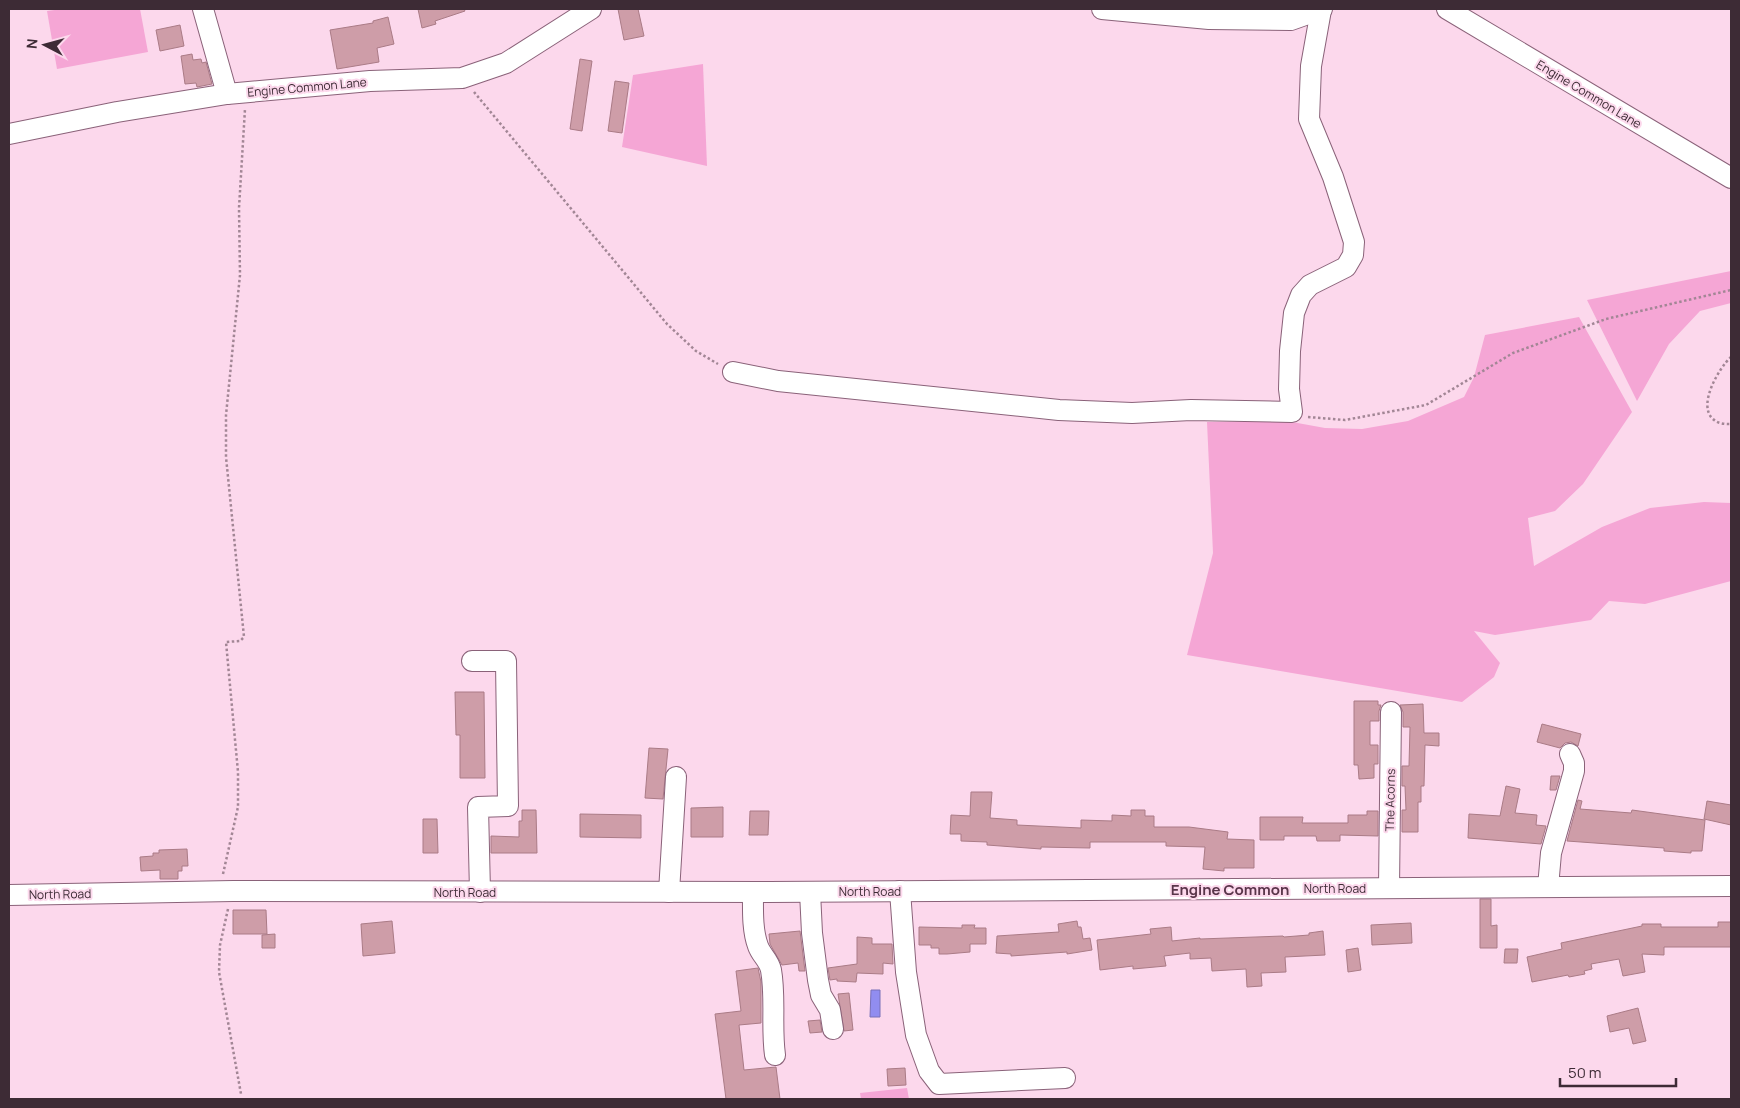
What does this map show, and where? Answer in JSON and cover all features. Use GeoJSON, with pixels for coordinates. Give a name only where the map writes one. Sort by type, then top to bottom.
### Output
{"type":"FeatureCollection","features":[{"type":"Feature","properties":{"kind":"street"},"geometry":{"type":"LineString","coordinates":[[203,9],[236,93]]}},
{"type":"Feature","properties":{"kind":"street","name":"Engine Common Lane"},"geometry":{"type":"LineString","coordinates":[[9,134],[117,112],[236,93],[370,81],[462,78],[506,64],[591,9]]}},
{"type":"Feature","properties":{"kind":"street"},"geometry":{"type":"LineString","coordinates":[[733,372],[778,381],[1059,410],[1132,413],[1191,410],[1292,412],[1289,390],[1294,312],[1301,295],[1310,285],[1346,267],[1353,255],[1354,242],[1333,177],[1309,119],[1311,66],[1322,9],[1290,20],[1210,19],[1102,9]]}},
{"type":"Feature","properties":{"kind":"street","name":"Engine Common Lane"},"geometry":{"type":"LineString","coordinates":[[1447,9],[1731,178]]}},
{"type":"Feature","properties":{"kind":"street"},"geometry":{"type":"LineString","coordinates":[[472,661],[506,661],[508,806],[478,807],[480,892]]}},
{"type":"Feature","properties":{"kind":"street","name":"The Acorns"},"geometry":{"type":"LineString","coordinates":[[1389,888],[1391,712]]}},
{"type":"Feature","properties":{"kind":"street"},"geometry":{"type":"LineString","coordinates":[[1548,887],[1551,853],[1574,771],[1574,763],[1570,754]]}},
{"type":"Feature","properties":{"kind":"street"},"geometry":{"type":"LineString","coordinates":[[669,892],[676,777]]}},
{"type":"Feature","properties":{"kind":"street","name":"North Road"},"geometry":{"type":"LineString","coordinates":[[9,895],[227,884],[480,892],[810,892],[1731,886]]}},
{"type":"Feature","properties":{"kind":"street"},"geometry":{"type":"LineString","coordinates":[[900,891],[906,972],[916,1035],[929,1071],[939,1084],[1065,1078]]}},
{"type":"Feature","properties":{"kind":"street"},"geometry":{"type":"LineString","coordinates":[[753,892],[754,924],[757,943],[770,967],[773,989],[775,1006],[772,1032],[774,1055]]}},
{"type":"Feature","properties":{"kind":"street"},"geometry":{"type":"LineString","coordinates":[[810,892],[812,933],[818,980],[821,996],[830,1010],[833,1029]]}},
{"type":"Feature","properties":{"kind":"path"},"geometry":{"type":"LineString","coordinates":[[462,78],[667,324],[696,351],[733,372]]}},
{"type":"Feature","properties":{"kind":"path"},"geometry":{"type":"LineString","coordinates":[[236,93],[240,274],[226,415],[226,457],[244,637],[240,641],[226,642],[238,772],[238,807],[220,945],[220,972],[241,1094]]}},
{"type":"Feature","properties":{"kind":"path"},"geometry":{"type":"LineString","coordinates":[[1292,412],[1313,418],[1345,420],[1426,405],[1513,353],[1606,319],[1731,290]]}},
{"type":"Feature","properties":{"kind":"path"},"geometry":{"type":"LineString","coordinates":[[1731,357],[1712,384],[1706,408],[1712,419],[1719,423],[1731,424]]}},
{"type":"Feature","properties":{"kind":"shaded area"},"geometry":{"type":"Polygon","coordinates":[[[62,9],[140,9],[148,52],[57,69],[47,11],[62,9]]]}},
{"type":"Feature","properties":{"kind":"shaded area"},"geometry":{"type":"Polygon","coordinates":[[[703,64],[707,166],[622,147],[633,75],[703,64]]]}},
{"type":"Feature","properties":{"kind":"shaded area"},"geometry":{"type":"Polygon","coordinates":[[[1731,271],[1731,303],[1700,311],[1669,344],[1637,401],[1587,300],[1731,271]]]}},
{"type":"Feature","properties":{"kind":"shaded area"},"geometry":{"type":"Polygon","coordinates":[[[1579,317],[1632,412],[1583,484],[1555,511],[1528,518],[1534,566],[1602,527],[1650,508],[1704,502],[1731,503],[1731,581],[1645,604],[1609,601],[1591,620],[1495,635],[1474,631],[1500,663],[1494,677],[1462,702],[1187,655],[1213,553],[1207,422],[1292,422],[1325,428],[1362,429],[1408,421],[1464,397],[1474,377],[1485,335],[1579,317]]]}},
{"type":"Feature","properties":{"kind":"shaded area"},"geometry":{"type":"Polygon","coordinates":[[[871,990],[880,990],[880,1017],[870,1017],[871,990]]]}},
{"type":"Feature","properties":{"kind":"shaded area"},"geometry":{"type":"Polygon","coordinates":[[[907,1088],[909,1099],[861,1099],[860,1093],[907,1088]]]}},
{"type":"Feature","properties":{"kind":"building"},"geometry":{"type":"Polygon","coordinates":[[[418,9],[464,9],[465,11],[435,21],[436,24],[422,28],[418,9]]]}},
{"type":"Feature","properties":{"kind":"building"},"geometry":{"type":"Polygon","coordinates":[[[618,9],[638,9],[644,36],[624,40],[618,9]]]}},
{"type":"Feature","properties":{"kind":"building"},"geometry":{"type":"Polygon","coordinates":[[[388,17],[394,44],[377,48],[379,62],[337,69],[330,30],[373,23],[373,21],[388,17]]]}},
{"type":"Feature","properties":{"kind":"building"},"geometry":{"type":"Polygon","coordinates":[[[180,25],[184,46],[160,51],[156,30],[180,25]]]}},
{"type":"Feature","properties":{"kind":"building"},"geometry":{"type":"Polygon","coordinates":[[[192,54],[193,60],[201,59],[202,63],[206,62],[212,84],[197,87],[196,83],[185,84],[181,56],[192,54]]]}},
{"type":"Feature","properties":{"kind":"building"},"geometry":{"type":"Polygon","coordinates":[[[580,59],[592,61],[582,131],[570,129],[580,59]]]}},
{"type":"Feature","properties":{"kind":"building"},"geometry":{"type":"Polygon","coordinates":[[[615,81],[629,83],[622,133],[608,131],[615,81]]]}},
{"type":"Feature","properties":{"kind":"building"},"geometry":{"type":"Polygon","coordinates":[[[455,692],[484,692],[485,778],[460,778],[460,735],[456,735],[455,692]]]}},
{"type":"Feature","properties":{"kind":"building"},"geometry":{"type":"Polygon","coordinates":[[[1354,701],[1378,701],[1378,705],[1381,705],[1379,721],[1370,721],[1370,745],[1378,745],[1378,764],[1374,764],[1374,778],[1359,779],[1358,765],[1354,765],[1354,701]]]}},
{"type":"Feature","properties":{"kind":"building"},"geometry":{"type":"Polygon","coordinates":[[[1423,704],[1424,733],[1439,733],[1439,746],[1425,745],[1424,786],[1421,786],[1421,802],[1418,802],[1418,832],[1402,832],[1402,810],[1406,810],[1405,786],[1402,786],[1402,766],[1409,766],[1410,727],[1403,727],[1403,712],[1400,705],[1423,704]]]}},
{"type":"Feature","properties":{"kind":"building"},"geometry":{"type":"Polygon","coordinates":[[[1542,724],[1581,734],[1578,746],[1571,742],[1565,743],[1560,748],[1537,742],[1542,724]]]}},
{"type":"Feature","properties":{"kind":"building"},"geometry":{"type":"Polygon","coordinates":[[[649,748],[668,749],[663,799],[645,798],[649,748]]]}},
{"type":"Feature","properties":{"kind":"building"},"geometry":{"type":"Polygon","coordinates":[[[1551,776],[1560,776],[1556,790],[1550,790],[1551,776]]]}},
{"type":"Feature","properties":{"kind":"building"},"geometry":{"type":"Polygon","coordinates":[[[1506,786],[1520,789],[1515,813],[1537,815],[1536,825],[1546,826],[1541,844],[1468,838],[1469,814],[1500,816],[1506,786]]]}},
{"type":"Feature","properties":{"kind":"building"},"geometry":{"type":"Polygon","coordinates":[[[971,792],[992,792],[990,818],[1017,820],[1017,825],[1081,828],[1081,820],[1112,821],[1112,815],[1131,816],[1131,810],[1145,810],[1145,816],[1154,816],[1154,827],[1189,827],[1228,832],[1227,839],[1254,840],[1254,868],[1224,868],[1224,871],[1203,869],[1205,847],[1166,846],[1166,842],[1090,842],[1090,848],[1041,847],[1041,849],[987,845],[987,842],[961,841],[961,834],[950,834],[951,815],[970,816],[971,792]]]}},
{"type":"Feature","properties":{"kind":"building"},"geometry":{"type":"Polygon","coordinates":[[[1578,800],[1582,801],[1580,809],[1631,813],[1632,810],[1705,820],[1702,851],[1691,851],[1691,853],[1664,851],[1664,848],[1567,841],[1578,800]]]}},
{"type":"Feature","properties":{"kind":"building"},"geometry":{"type":"Polygon","coordinates":[[[1707,801],[1731,805],[1731,825],[1704,819],[1707,801]]]}},
{"type":"Feature","properties":{"kind":"building"},"geometry":{"type":"Polygon","coordinates":[[[723,807],[723,837],[691,837],[691,808],[723,807]]]}},
{"type":"Feature","properties":{"kind":"building"},"geometry":{"type":"Polygon","coordinates":[[[522,810],[536,810],[537,853],[491,853],[491,836],[519,837],[519,821],[522,821],[522,810]]]}},
{"type":"Feature","properties":{"kind":"building"},"geometry":{"type":"Polygon","coordinates":[[[750,811],[769,811],[768,835],[749,835],[750,811]]]}},
{"type":"Feature","properties":{"kind":"building"},"geometry":{"type":"Polygon","coordinates":[[[1367,811],[1378,811],[1378,836],[1340,835],[1340,841],[1317,841],[1316,836],[1284,836],[1284,840],[1260,840],[1260,817],[1303,817],[1302,823],[1348,823],[1348,815],[1367,815],[1367,811]]]}},
{"type":"Feature","properties":{"kind":"building"},"geometry":{"type":"Polygon","coordinates":[[[580,814],[641,815],[641,838],[580,837],[580,814]]]}},
{"type":"Feature","properties":{"kind":"building"},"geometry":{"type":"Polygon","coordinates":[[[423,819],[437,819],[438,853],[423,853],[423,819]]]}},
{"type":"Feature","properties":{"kind":"building"},"geometry":{"type":"Polygon","coordinates":[[[187,849],[188,866],[182,866],[182,871],[178,871],[178,879],[160,879],[160,870],[141,871],[140,857],[153,856],[153,853],[159,853],[159,850],[187,849]]]}},
{"type":"Feature","properties":{"kind":"building"},"geometry":{"type":"Polygon","coordinates":[[[1480,899],[1491,899],[1491,926],[1497,925],[1497,948],[1480,948],[1480,899]]]}},
{"type":"Feature","properties":{"kind":"building"},"geometry":{"type":"Polygon","coordinates":[[[233,910],[266,910],[267,934],[233,934],[233,910]]]}},
{"type":"Feature","properties":{"kind":"building"},"geometry":{"type":"Polygon","coordinates":[[[392,921],[395,953],[363,956],[361,924],[392,921]]]}},
{"type":"Feature","properties":{"kind":"building"},"geometry":{"type":"Polygon","coordinates":[[[1077,921],[1078,927],[1081,927],[1083,939],[1090,938],[1092,950],[1067,954],[1067,952],[1011,956],[1011,954],[996,953],[997,936],[1059,932],[1058,924],[1077,921]]]}},
{"type":"Feature","properties":{"kind":"building"},"geometry":{"type":"Polygon","coordinates":[[[1718,922],[1731,922],[1731,947],[1664,947],[1664,955],[1642,954],[1645,972],[1623,976],[1619,959],[1591,964],[1592,969],[1584,971],[1585,974],[1569,977],[1568,975],[1532,982],[1527,957],[1562,949],[1561,943],[1642,926],[1642,924],[1661,924],[1661,927],[1718,927],[1718,922]]]}},
{"type":"Feature","properties":{"kind":"building"},"geometry":{"type":"Polygon","coordinates":[[[1411,923],[1412,943],[1372,945],[1371,925],[1411,923]]]}},
{"type":"Feature","properties":{"kind":"building"},"geometry":{"type":"Polygon","coordinates":[[[962,925],[975,925],[974,928],[986,928],[986,944],[970,944],[970,952],[947,954],[939,954],[939,948],[931,948],[931,945],[919,945],[919,927],[962,928],[962,925]]]}},
{"type":"Feature","properties":{"kind":"building"},"geometry":{"type":"Polygon","coordinates":[[[1171,927],[1172,941],[1200,938],[1284,937],[1309,935],[1309,933],[1323,931],[1325,955],[1285,957],[1286,972],[1261,973],[1262,986],[1247,987],[1246,969],[1212,971],[1211,958],[1190,959],[1190,953],[1164,956],[1166,966],[1133,969],[1133,966],[1100,970],[1097,940],[1151,934],[1150,929],[1171,927]]]}},
{"type":"Feature","properties":{"kind":"building"},"geometry":{"type":"Polygon","coordinates":[[[800,931],[805,971],[799,971],[798,963],[782,965],[770,944],[769,934],[800,931]]]}},
{"type":"Feature","properties":{"kind":"building"},"geometry":{"type":"Polygon","coordinates":[[[275,934],[275,948],[262,948],[262,935],[275,934]]]}},
{"type":"Feature","properties":{"kind":"building"},"geometry":{"type":"Polygon","coordinates":[[[857,937],[872,938],[872,944],[892,944],[893,964],[883,963],[883,974],[857,973],[856,982],[837,981],[837,979],[830,980],[828,968],[857,964],[857,937]]]}},
{"type":"Feature","properties":{"kind":"building"},"geometry":{"type":"Polygon","coordinates":[[[1358,948],[1361,970],[1348,972],[1346,950],[1358,948]]]}},
{"type":"Feature","properties":{"kind":"building"},"geometry":{"type":"Polygon","coordinates":[[[1505,949],[1518,949],[1517,963],[1504,963],[1505,949]]]}},
{"type":"Feature","properties":{"kind":"building"},"geometry":{"type":"Polygon","coordinates":[[[758,968],[761,982],[761,1023],[739,1025],[744,1070],[776,1067],[780,1099],[726,1099],[715,1014],[741,1011],[736,971],[758,968]]]}},
{"type":"Feature","properties":{"kind":"building"},"geometry":{"type":"Polygon","coordinates":[[[849,993],[853,1030],[844,1031],[838,994],[849,993]]]}},
{"type":"Feature","properties":{"kind":"building"},"geometry":{"type":"Polygon","coordinates":[[[1638,1008],[1646,1041],[1633,1044],[1629,1028],[1610,1032],[1607,1016],[1638,1008]]]}},
{"type":"Feature","properties":{"kind":"building"},"geometry":{"type":"Polygon","coordinates":[[[820,1020],[822,1032],[810,1033],[808,1021],[820,1020]]]}},
{"type":"Feature","properties":{"kind":"building"},"geometry":{"type":"Polygon","coordinates":[[[905,1068],[906,1085],[888,1086],[887,1069],[905,1068]]]}},
{"type":"Feature","properties":{"kind":"district","name":"Engine Common"},"geometry":{"type":"Point","coordinates":[1230,889]}}]}
